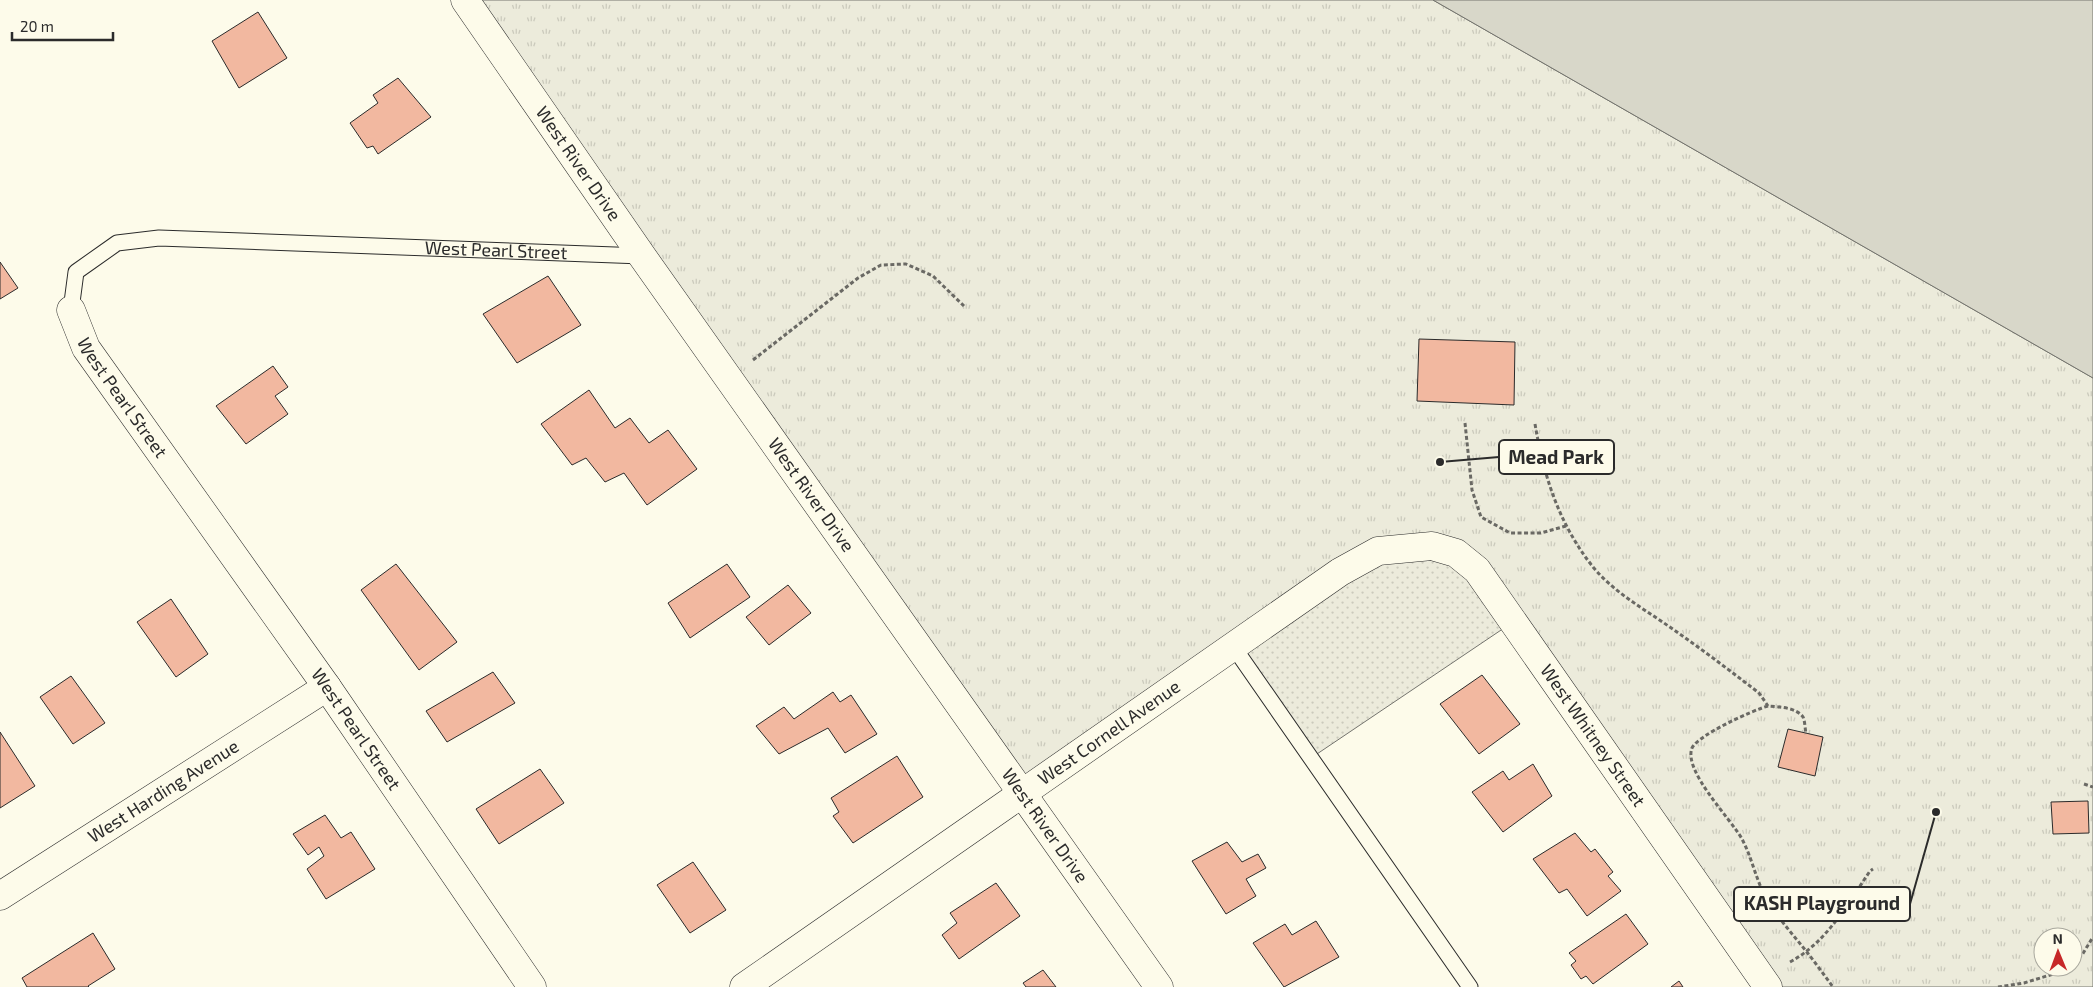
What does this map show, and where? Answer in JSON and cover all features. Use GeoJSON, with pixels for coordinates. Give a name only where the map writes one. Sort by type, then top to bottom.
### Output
{"type":"FeatureCollection","features":[{"type":"Feature","properties":{"kind":"street","name":"West River Drive"},"geometry":{"type":"LineString","coordinates":[[465,0],[642,256],[1159,987]]}},
{"type":"Feature","properties":{"kind":"street","name":"West Pearl Street"},"geometry":{"type":"LineString","coordinates":[[71,310],[86,348],[328,687],[532,987]]}},
{"type":"Feature","properties":{"kind":"street","name":"West Whitney Street"},"geometry":{"type":"LineString","coordinates":[[1378,551],[1432,546],[1456,553],[1477,570],[1768,987]]}},
{"type":"Feature","properties":{"kind":"street","name":"West Cornell Avenue"},"geometry":{"type":"LineString","coordinates":[[744,987],[1340,572],[1378,551]]}},
{"type":"Feature","properties":{"kind":"street","name":"West Harding Avenue"},"geometry":{"type":"LineString","coordinates":[[0,896],[328,687]]}},
{"type":"Feature","properties":{"kind":"lane","name":"West Pearl Street"},"geometry":{"type":"LineString","coordinates":[[71,310],[76,272],[117,243],[159,238],[642,256]]}},
{"type":"Feature","properties":{"kind":"lane"},"geometry":{"type":"LineString","coordinates":[[1233,646],[1470,987]]}},
{"type":"Feature","properties":{"kind":"path"},"geometry":{"type":"LineString","coordinates":[[728,377],[764,352],[858,278],[881,265],[906,264],[933,276],[964,306]]}},
{"type":"Feature","properties":{"kind":"path"},"geometry":{"type":"LineString","coordinates":[[1466,422],[1472,490],[1481,517],[1510,533],[1541,533],[1566,526]]}},
{"type":"Feature","properties":{"kind":"path"},"geometry":{"type":"LineString","coordinates":[[1536,424],[1542,464],[1566,526],[1594,567],[1629,601],[1732,672],[1759,693],[1768,706]]}},
{"type":"Feature","properties":{"kind":"path"},"geometry":{"type":"LineString","coordinates":[[1806,734],[1803,718],[1798,713],[1785,708],[1768,706],[1758,708],[1696,742],[1692,749],[1692,763],[1698,777],[1742,840],[1764,893],[1777,914],[1833,987]]}},
{"type":"Feature","properties":{"kind":"path"},"geometry":{"type":"LineString","coordinates":[[2084,784],[2093,787]]}},
{"type":"Feature","properties":{"kind":"path"},"geometry":{"type":"LineString","coordinates":[[1818,942],[1834,925],[1873,869]]}},
{"type":"Feature","properties":{"kind":"path"},"geometry":{"type":"LineString","coordinates":[[2083,953],[2093,937]]}},
{"type":"Feature","properties":{"kind":"path"},"geometry":{"type":"LineString","coordinates":[[1998,987],[2024,985],[2045,977]]}},
{"type":"Feature","properties":{"kind":"green space"},"geometry":{"type":"Polygon","coordinates":[[[465,0],[1433,0],[2093,378],[2093,987],[1768,987],[1477,570],[1408,547],[1021,794],[465,0]]]}},
{"type":"Feature","properties":{"kind":"green space"},"geometry":{"type":"Polygon","coordinates":[[[1432,546],[1513,622],[1311,758],[1233,646],[1340,572],[1432,546]]]}},
{"type":"Feature","properties":{"kind":"shaded area"},"geometry":{"type":"Polygon","coordinates":[[[1433,0],[2093,0],[2093,378],[1433,0]]]}},
{"type":"Feature","properties":{"kind":"building"},"geometry":{"type":"Polygon","coordinates":[[[258,12],[287,58],[239,88],[212,41],[258,12]]]}},
{"type":"Feature","properties":{"kind":"building"},"geometry":{"type":"Polygon","coordinates":[[[398,78],[431,117],[378,154],[373,146],[367,148],[350,123],[378,103],[373,95],[398,78]]]}},
{"type":"Feature","properties":{"kind":"building"},"geometry":{"type":"Polygon","coordinates":[[[0,262],[18,288],[0,299],[0,262]]]}},
{"type":"Feature","properties":{"kind":"building"},"geometry":{"type":"Polygon","coordinates":[[[548,276],[581,325],[517,363],[483,314],[548,276]]]}},
{"type":"Feature","properties":{"kind":"building"},"geometry":{"type":"Polygon","coordinates":[[[1419,339],[1515,342],[1514,405],[1417,401],[1419,339]]]}},
{"type":"Feature","properties":{"kind":"building"},"geometry":{"type":"Polygon","coordinates":[[[273,366],[288,387],[275,396],[288,414],[246,444],[216,406],[273,366]]]}},
{"type":"Feature","properties":{"kind":"building"},"geometry":{"type":"Polygon","coordinates":[[[589,390],[615,428],[630,418],[649,443],[668,430],[697,469],[647,505],[624,473],[605,482],[586,458],[572,465],[541,424],[589,390]]]}},
{"type":"Feature","properties":{"kind":"building"},"geometry":{"type":"Polygon","coordinates":[[[396,564],[457,642],[419,670],[361,590],[396,564]]]}},
{"type":"Feature","properties":{"kind":"building"},"geometry":{"type":"Polygon","coordinates":[[[727,564],[750,597],[690,638],[668,603],[727,564]]]}},
{"type":"Feature","properties":{"kind":"building"},"geometry":{"type":"Polygon","coordinates":[[[788,585],[811,613],[769,645],[746,617],[788,585]]]}},
{"type":"Feature","properties":{"kind":"building"},"geometry":{"type":"Polygon","coordinates":[[[171,599],[208,654],[176,677],[137,622],[171,599]]]}},
{"type":"Feature","properties":{"kind":"building"},"geometry":{"type":"Polygon","coordinates":[[[493,672],[515,703],[447,742],[426,711],[493,672]]]}},
{"type":"Feature","properties":{"kind":"building"},"geometry":{"type":"Polygon","coordinates":[[[1482,675],[1520,724],[1479,754],[1440,704],[1482,675]]]}},
{"type":"Feature","properties":{"kind":"building"},"geometry":{"type":"Polygon","coordinates":[[[71,676],[105,723],[73,744],[40,697],[71,676]]]}},
{"type":"Feature","properties":{"kind":"building"},"geometry":{"type":"Polygon","coordinates":[[[833,692],[840,702],[851,695],[877,734],[845,753],[828,728],[779,754],[756,726],[784,707],[794,719],[833,692]]]}},
{"type":"Feature","properties":{"kind":"building"},"geometry":{"type":"Polygon","coordinates":[[[1788,729],[1823,737],[1815,776],[1778,767],[1788,729]]]}},
{"type":"Feature","properties":{"kind":"building"},"geometry":{"type":"Polygon","coordinates":[[[0,732],[35,786],[0,808],[0,732]]]}},
{"type":"Feature","properties":{"kind":"building"},"geometry":{"type":"Polygon","coordinates":[[[897,756],[923,797],[853,843],[833,816],[839,812],[831,798],[897,756]]]}},
{"type":"Feature","properties":{"kind":"building"},"geometry":{"type":"Polygon","coordinates":[[[1533,764],[1552,796],[1503,832],[1472,792],[1503,771],[1509,780],[1533,764]]]}},
{"type":"Feature","properties":{"kind":"building"},"geometry":{"type":"Polygon","coordinates":[[[540,769],[564,803],[499,844],[476,809],[540,769]]]}},
{"type":"Feature","properties":{"kind":"building"},"geometry":{"type":"Polygon","coordinates":[[[2088,801],[2089,833],[2053,834],[2051,802],[2088,801]]]}},
{"type":"Feature","properties":{"kind":"building"},"geometry":{"type":"Polygon","coordinates":[[[325,815],[341,838],[351,832],[375,869],[326,899],[307,869],[324,856],[319,847],[308,855],[293,834],[325,815]]]}},
{"type":"Feature","properties":{"kind":"building"},"geometry":{"type":"Polygon","coordinates":[[[1575,833],[1591,852],[1595,849],[1613,872],[1608,876],[1621,891],[1587,916],[1567,889],[1559,893],[1533,859],[1575,833]]]}},
{"type":"Feature","properties":{"kind":"building"},"geometry":{"type":"Polygon","coordinates":[[[1227,842],[1242,862],[1258,854],[1266,868],[1246,879],[1256,896],[1226,914],[1192,861],[1227,842]]]}},
{"type":"Feature","properties":{"kind":"building"},"geometry":{"type":"Polygon","coordinates":[[[693,862],[726,910],[690,933],[657,885],[693,862]]]}},
{"type":"Feature","properties":{"kind":"building"},"geometry":{"type":"Polygon","coordinates":[[[996,883],[1020,916],[959,959],[942,935],[957,923],[950,913],[996,883]]]}},
{"type":"Feature","properties":{"kind":"building"},"geometry":{"type":"Polygon","coordinates":[[[1626,914],[1648,944],[1593,984],[1586,976],[1581,979],[1571,965],[1576,961],[1569,953],[1626,914]]]}},
{"type":"Feature","properties":{"kind":"building"},"geometry":{"type":"Polygon","coordinates":[[[1316,921],[1339,957],[1284,987],[1253,943],[1285,924],[1292,935],[1316,921]]]}},
{"type":"Feature","properties":{"kind":"building"},"geometry":{"type":"Polygon","coordinates":[[[93,933],[115,969],[89,987],[27,987],[22,978],[93,933]]]}},
{"type":"Feature","properties":{"kind":"building"},"geometry":{"type":"Polygon","coordinates":[[[1043,970],[1056,987],[1026,987],[1023,983],[1043,970]]]}},
{"type":"Feature","properties":{"kind":"building"},"geometry":{"type":"Polygon","coordinates":[[[1679,981],[1683,987],[1671,987],[1679,981]]]}},
{"type":"Feature","properties":{"kind":"place","name":"Mead Park"},"geometry":{"type":"Point","coordinates":[1440,462]}},
{"type":"Feature","properties":{"kind":"place","name":"KASH Playground"},"geometry":{"type":"Point","coordinates":[1936,812]}}]}
